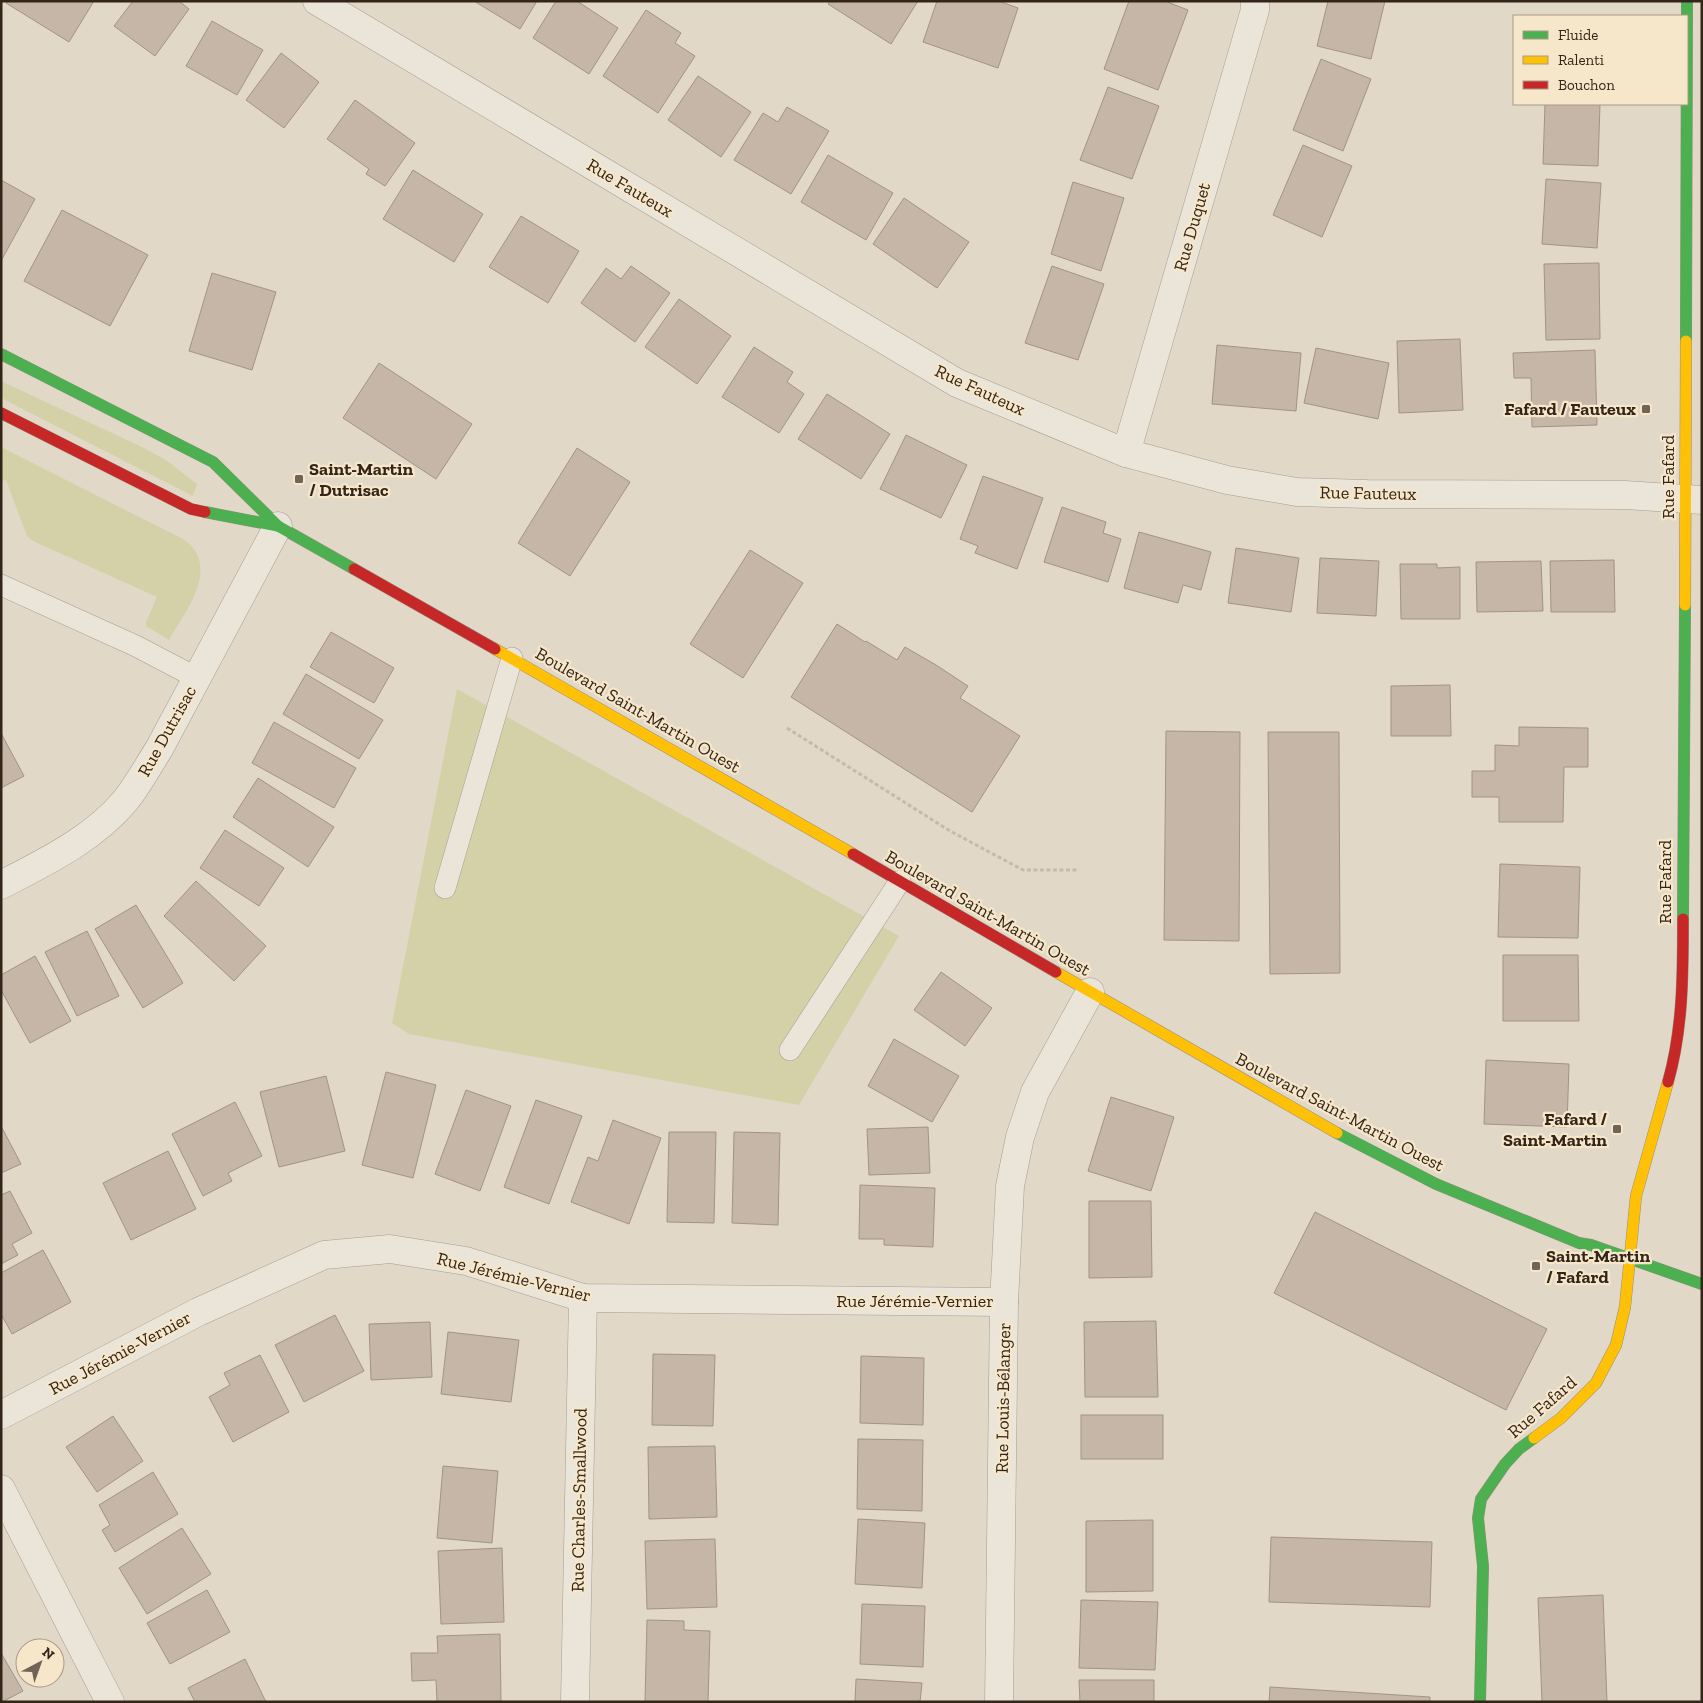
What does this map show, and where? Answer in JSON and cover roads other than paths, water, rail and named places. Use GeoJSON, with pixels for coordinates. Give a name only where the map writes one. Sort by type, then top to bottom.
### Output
{"type":"FeatureCollection","features":[{"type":"Feature","properties":{"kind":"main road","name":"Rue Fafard"},"geometry":{"type":"LineString","coordinates":[[1480,1702],[1482,1566],[1478,1518],[1481,1499],[1505,1464],[1519,1449],[1561,1418],[1596,1383],[1609,1360],[1620,1330],[1625,1307],[1636,1196],[1674,1061],[1682,1003],[1685,602],[1693,499],[1695,47],[1687,1]]}},
{"type":"Feature","properties":{"kind":"main road","name":"Boulevard Saint-Martin Ouest"},"geometry":{"type":"LineString","coordinates":[[1,354],[213,462],[278,526],[512,658],[1348,1140],[1400,1167],[1477,1202],[1579,1243],[1590,1245],[1702,1284]]}},
{"type":"Feature","properties":{"kind":"main road","name":"Boulevard Saint-Martin Ouest"},"geometry":{"type":"LineString","coordinates":[[1,413],[191,509],[278,526]]}},
{"type":"Feature","properties":{"kind":"street","name":"Rue Fauteux"},"geometry":{"type":"LineString","coordinates":[[317,1],[957,383],[1126,453],[1227,480],[1297,492],[1615,495],[1693,499]]}},
{"type":"Feature","properties":{"kind":"street","name":"Rue Duquet"},"geometry":{"type":"LineString","coordinates":[[1126,453],[1255,10],[1254,1]]}},
{"type":"Feature","properties":{"kind":"street","name":"Rue Dutrisac"},"geometry":{"type":"LineString","coordinates":[[1,885],[60,854],[96,829],[115,811],[139,782],[278,526]]}},
{"type":"Feature","properties":{"kind":"street","name":"Rue Louis-Bélanger"},"geometry":{"type":"LineString","coordinates":[[999,1702],[1004,1302],[1010,1186],[1020,1137],[1035,1092],[1090,992]]}},
{"type":"Feature","properties":{"kind":"street","name":"Rue Jérémie-Vernier"},"geometry":{"type":"LineString","coordinates":[[1,1415],[198,1312],[324,1255],[390,1249],[466,1261],[583,1298],[1004,1302]]}},
{"type":"Feature","properties":{"kind":"street","name":"Rue Charles-Smallwood"},"geometry":{"type":"LineString","coordinates":[[575,1702],[583,1298]]}},
{"type":"Feature","properties":{"kind":"street"},"geometry":{"type":"LineString","coordinates":[[1,1489],[110,1702]]}},
{"type":"Feature","properties":{"kind":"lane"},"geometry":{"type":"LineString","coordinates":[[1,585],[136,646],[197,678]]}},
{"type":"Feature","properties":{"kind":"lane"},"geometry":{"type":"LineString","coordinates":[[445,888],[512,658]]}},
{"type":"Feature","properties":{"kind":"lane"},"geometry":{"type":"LineString","coordinates":[[790,1050],[900,881]]}},
{"type":"Feature","properties":{"kind":"place","name":"Fafard / Fauteux"},"geometry":{"type":"Point","coordinates":[1646,409]}},
{"type":"Feature","properties":{"kind":"place","name":"Saint-Martin / Dutrisac"},"geometry":{"type":"Point","coordinates":[299,479]}},
{"type":"Feature","properties":{"kind":"place","name":"Fafard / Saint-Martin"},"geometry":{"type":"Point","coordinates":[1617,1129]}},
{"type":"Feature","properties":{"kind":"place","name":"Saint-Martin / Fafard"},"geometry":{"type":"Point","coordinates":[1536,1266]}}]}
